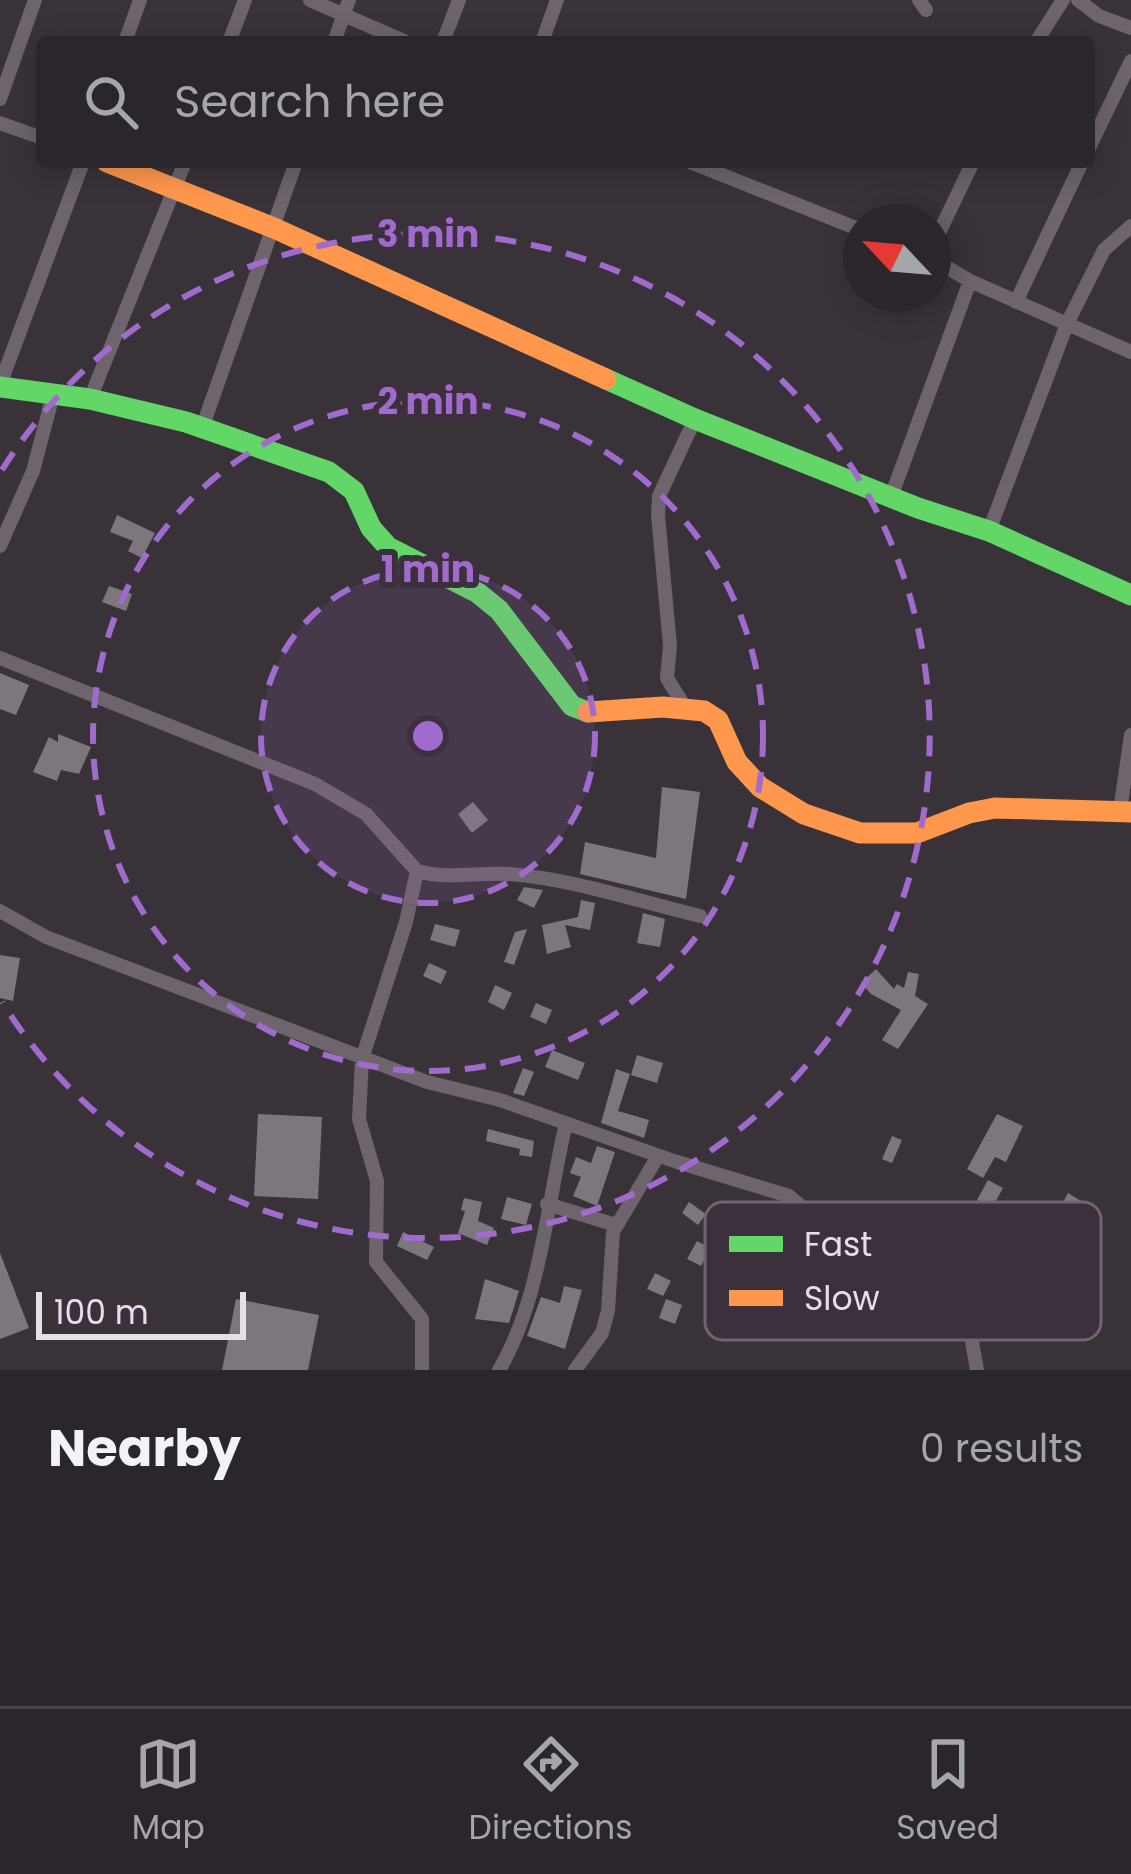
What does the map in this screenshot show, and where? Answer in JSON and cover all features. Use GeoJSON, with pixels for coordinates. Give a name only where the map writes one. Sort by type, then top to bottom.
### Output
{"type":"FeatureCollection","features":[{"type":"Feature","properties":{"kind":"street"},"geometry":{"type":"LineString","coordinates":[[0,99],[35,0]]}},
{"type":"Feature","properties":{"kind":"street"},"geometry":{"type":"LineString","coordinates":[[127,36],[140,0]]}},
{"type":"Feature","properties":{"kind":"street"},"geometry":{"type":"LineString","coordinates":[[231,36],[245,0]]}},
{"type":"Feature","properties":{"kind":"street"},"geometry":{"type":"LineString","coordinates":[[310,0],[346,7],[396,36]]}},
{"type":"Feature","properties":{"kind":"street"},"geometry":{"type":"LineString","coordinates":[[445,36],[459,0]]}},
{"type":"Feature","properties":{"kind":"street"},"geometry":{"type":"LineString","coordinates":[[544,36],[557,0]]}},
{"type":"Feature","properties":{"kind":"street"},"geometry":{"type":"LineString","coordinates":[[1040,36],[1063,0]]}},
{"type":"Feature","properties":{"kind":"street"},"geometry":{"type":"LineString","coordinates":[[1078,0],[1099,16],[1131,28]]}},
{"type":"Feature","properties":{"kind":"street"},"geometry":{"type":"LineString","coordinates":[[336,36],[346,7]]}},
{"type":"Feature","properties":{"kind":"street"},"geometry":{"type":"LineString","coordinates":[[1095,136],[1131,61]]}},
{"type":"Feature","properties":{"kind":"street"},"geometry":{"type":"LineString","coordinates":[[0,123],[36,136]]}},
{"type":"Feature","properties":{"kind":"street"},"geometry":{"type":"LineString","coordinates":[[81,168],[0,386],[90,399],[202,428],[329,472],[354,490],[371,528],[388,547],[478,593],[499,610],[572,706],[586,712],[709,712],[723,723],[736,760],[772,797],[857,832],[923,832],[974,811],[1125,812],[1131,736]]}},
{"type":"Feature","properties":{"kind":"street"},"geometry":{"type":"LineString","coordinates":[[124,168],[274,228],[694,418],[989,531],[1131,595]]}},
{"type":"Feature","properties":{"kind":"street"},"geometry":{"type":"LineString","coordinates":[[90,399],[183,168]]}},
{"type":"Feature","properties":{"kind":"street"},"geometry":{"type":"LineString","coordinates":[[202,428],[294,168]]}},
{"type":"Feature","properties":{"kind":"street"},"geometry":{"type":"LineString","coordinates":[[705,168],[843,223]]}},
{"type":"Feature","properties":{"kind":"street"},"geometry":{"type":"LineString","coordinates":[[951,208],[970,168]]}},
{"type":"Feature","properties":{"kind":"street"},"geometry":{"type":"LineString","coordinates":[[1016,302],[1079,168]]}},
{"type":"Feature","properties":{"kind":"street"},"geometry":{"type":"LineString","coordinates":[[989,531],[1067,324],[1104,250],[1131,226]]}},
{"type":"Feature","properties":{"kind":"street"},"geometry":{"type":"LineString","coordinates":[[951,270],[1131,352]]}},
{"type":"Feature","properties":{"kind":"street"},"geometry":{"type":"LineString","coordinates":[[891,496],[970,281]]}},
{"type":"Feature","properties":{"kind":"street"},"geometry":{"type":"LineString","coordinates":[[0,546],[33,471],[52,394]]}},
{"type":"Feature","properties":{"kind":"street"},"geometry":{"type":"LineString","coordinates":[[686,709],[667,678],[670,646],[658,515],[659,496],[694,418]]}},
{"type":"Feature","properties":{"kind":"street"},"geometry":{"type":"LineString","coordinates":[[0,658],[315,784],[366,814],[417,871],[439,878],[507,874],[555,880],[700,916]]}},
{"type":"Feature","properties":{"kind":"street"},"geometry":{"type":"LineString","coordinates":[[417,871],[406,922],[362,1059],[359,1119],[377,1181],[376,1262],[422,1319],[422,1370]]}},
{"type":"Feature","properties":{"kind":"street"},"geometry":{"type":"LineString","coordinates":[[0,910],[46,937],[362,1059],[796,1202]]}},
{"type":"Feature","properties":{"kind":"street"},"geometry":{"type":"LineString","coordinates":[[499,1370],[517,1340],[536,1277],[566,1123]]}},
{"type":"Feature","properties":{"kind":"street"},"geometry":{"type":"LineString","coordinates":[[575,1370],[602,1333],[616,1225],[658,1156]]}},
{"type":"Feature","properties":{"kind":"street"},"geometry":{"type":"LineString","coordinates":[[547,1204],[616,1225]]}},
{"type":"Feature","properties":{"kind":"street"},"geometry":{"type":"LineString","coordinates":[[972,1340],[977,1370]]}},
{"type":"Feature","properties":{"kind":"building"},"geometry":{"type":"Polygon","coordinates":[[[117,515],[155,533],[142,558],[128,551],[133,541],[110,532],[117,515]]]}},
{"type":"Feature","properties":{"kind":"building"},"geometry":{"type":"Polygon","coordinates":[[[109,586],[132,594],[126,611],[102,602],[109,586]]]}},
{"type":"Feature","properties":{"kind":"building"},"geometry":{"type":"Polygon","coordinates":[[[0,673],[29,685],[16,715],[0,709],[0,673]]]}},
{"type":"Feature","properties":{"kind":"building"},"geometry":{"type":"Polygon","coordinates":[[[58,734],[91,747],[79,774],[61,770],[57,781],[33,772],[49,737],[58,742],[58,734]]]}},
{"type":"Feature","properties":{"kind":"building"},"geometry":{"type":"Polygon","coordinates":[[[662,787],[700,792],[686,899],[580,874],[585,842],[656,858],[662,787]]]}},
{"type":"Feature","properties":{"kind":"building"},"geometry":{"type":"Polygon","coordinates":[[[473,802],[488,820],[472,833],[458,814],[473,802]]]}},
{"type":"Feature","properties":{"kind":"building"},"geometry":{"type":"Polygon","coordinates":[[[524,887],[543,890],[534,908],[517,900],[524,887]]]}},
{"type":"Feature","properties":{"kind":"building"},"geometry":{"type":"Polygon","coordinates":[[[581,900],[595,903],[590,930],[565,925],[571,947],[547,954],[542,925],[578,917],[581,900]]]}},
{"type":"Feature","properties":{"kind":"building"},"geometry":{"type":"Polygon","coordinates":[[[643,913],[665,919],[660,947],[637,943],[643,913]]]}},
{"type":"Feature","properties":{"kind":"building"},"geometry":{"type":"Polygon","coordinates":[[[435,924],[460,930],[455,947],[430,940],[435,924]]]}},
{"type":"Feature","properties":{"kind":"building"},"geometry":{"type":"Polygon","coordinates":[[[527,929],[514,965],[504,962],[515,932],[527,929]]]}},
{"type":"Feature","properties":{"kind":"building"},"geometry":{"type":"Polygon","coordinates":[[[0,955],[20,958],[13,1001],[0,998],[0,955]]]}},
{"type":"Feature","properties":{"kind":"building"},"geometry":{"type":"Polygon","coordinates":[[[429,963],[447,971],[441,984],[423,976],[429,963]]]}},
{"type":"Feature","properties":{"kind":"building"},"geometry":{"type":"Polygon","coordinates":[[[876,969],[894,989],[897,984],[904,988],[908,972],[919,974],[915,996],[928,1004],[898,1049],[882,1040],[901,1010],[861,983],[876,969]]]}},
{"type":"Feature","properties":{"kind":"building"},"geometry":{"type":"Polygon","coordinates":[[[495,985],[512,993],[504,1010],[488,1002],[495,985]]]}},
{"type":"Feature","properties":{"kind":"building"},"geometry":{"type":"Polygon","coordinates":[[[536,1003],[552,1010],[546,1024],[530,1017],[536,1003]]]}},
{"type":"Feature","properties":{"kind":"building"},"geometry":{"type":"Polygon","coordinates":[[[552,1050],[585,1063],[578,1080],[545,1067],[552,1050]]]}},
{"type":"Feature","properties":{"kind":"building"},"geometry":{"type":"Polygon","coordinates":[[[637,1055],[663,1063],[657,1083],[631,1075],[637,1055]]]}},
{"type":"Feature","properties":{"kind":"building"},"geometry":{"type":"Polygon","coordinates":[[[523,1068],[534,1072],[524,1096],[513,1093],[523,1068]]]}},
{"type":"Feature","properties":{"kind":"building"},"geometry":{"type":"Polygon","coordinates":[[[616,1069],[630,1074],[618,1111],[649,1120],[644,1138],[601,1123],[616,1069]]]}},
{"type":"Feature","properties":{"kind":"building"},"geometry":{"type":"Polygon","coordinates":[[[258,1114],[322,1117],[318,1199],[254,1196],[258,1114]]]}},
{"type":"Feature","properties":{"kind":"building"},"geometry":{"type":"Polygon","coordinates":[[[997,1114],[1023,1126],[1006,1162],[995,1157],[983,1178],[967,1169],[997,1114]]]}},
{"type":"Feature","properties":{"kind":"building"},"geometry":{"type":"Polygon","coordinates":[[[488,1129],[534,1141],[532,1157],[519,1155],[520,1149],[486,1141],[488,1129]]]}},
{"type":"Feature","properties":{"kind":"building"},"geometry":{"type":"Polygon","coordinates":[[[892,1136],[902,1140],[892,1163],[882,1159],[892,1136]]]}},
{"type":"Feature","properties":{"kind":"building"},"geometry":{"type":"Polygon","coordinates":[[[597,1146],[615,1152],[597,1206],[573,1196],[581,1177],[570,1173],[576,1157],[591,1163],[597,1146]]]}},
{"type":"Feature","properties":{"kind":"building"},"geometry":{"type":"Polygon","coordinates":[[[988,1180],[1003,1188],[995,1202],[977,1200],[988,1180]]]}},
{"type":"Feature","properties":{"kind":"building"},"geometry":{"type":"Polygon","coordinates":[[[507,1197],[532,1204],[526,1225],[501,1219],[507,1197]]]}},
{"type":"Feature","properties":{"kind":"building"},"geometry":{"type":"Polygon","coordinates":[[[464,1198],[482,1202],[478,1221],[494,1228],[487,1245],[458,1233],[464,1198]]]}},
{"type":"Feature","properties":{"kind":"building"},"geometry":{"type":"Polygon","coordinates":[[[689,1202],[705,1215],[698,1225],[682,1213],[689,1202]]]}},
{"type":"Feature","properties":{"kind":"building"},"geometry":{"type":"Polygon","coordinates":[[[403,1232],[434,1247],[427,1260],[397,1246],[403,1232]]]}},
{"type":"Feature","properties":{"kind":"building"},"geometry":{"type":"Polygon","coordinates":[[[697,1241],[705,1245],[701,1266],[687,1259],[697,1241]]]}},
{"type":"Feature","properties":{"kind":"building"},"geometry":{"type":"Polygon","coordinates":[[[0,1253],[29,1328],[0,1339],[0,1253]]]}},
{"type":"Feature","properties":{"kind":"building"},"geometry":{"type":"Polygon","coordinates":[[[655,1273],[671,1281],[663,1296],[647,1289],[655,1273]]]}},
{"type":"Feature","properties":{"kind":"building"},"geometry":{"type":"Polygon","coordinates":[[[485,1279],[519,1291],[509,1323],[475,1319],[485,1279]]]}},
{"type":"Feature","properties":{"kind":"building"},"geometry":{"type":"Polygon","coordinates":[[[564,1286],[582,1290],[565,1349],[527,1336],[541,1297],[560,1303],[564,1286]]]}},
{"type":"Feature","properties":{"kind":"building"},"geometry":{"type":"Polygon","coordinates":[[[236,1299],[319,1315],[308,1370],[222,1370],[236,1299]]]}},
{"type":"Feature","properties":{"kind":"building"},"geometry":{"type":"Polygon","coordinates":[[[666,1299],[682,1305],[675,1324],[659,1318],[666,1299]]]}},
{"type":"Feature","properties":{"kind":"traffic: fast"},"geometry":{"type":"LineString","coordinates":[[606,379],[918,508],[989,531],[1131,595]]}},
{"type":"Feature","properties":{"kind":"traffic: fast"},"geometry":{"type":"LineString","coordinates":[[0,387],[90,399],[186,422],[329,472],[354,491],[371,528],[388,547],[478,593],[499,610],[572,706],[588,712]]}},
{"type":"Feature","properties":{"kind":"traffic: slow"},"geometry":{"type":"LineString","coordinates":[[122,168],[274,228],[606,379]]}},
{"type":"Feature","properties":{"kind":"traffic: slow"},"geometry":{"type":"LineString","coordinates":[[588,712],[663,707],[704,711],[718,720],[737,762],[760,787],[804,814],[860,833],[917,833],[995,808],[1131,812]]}}]}
